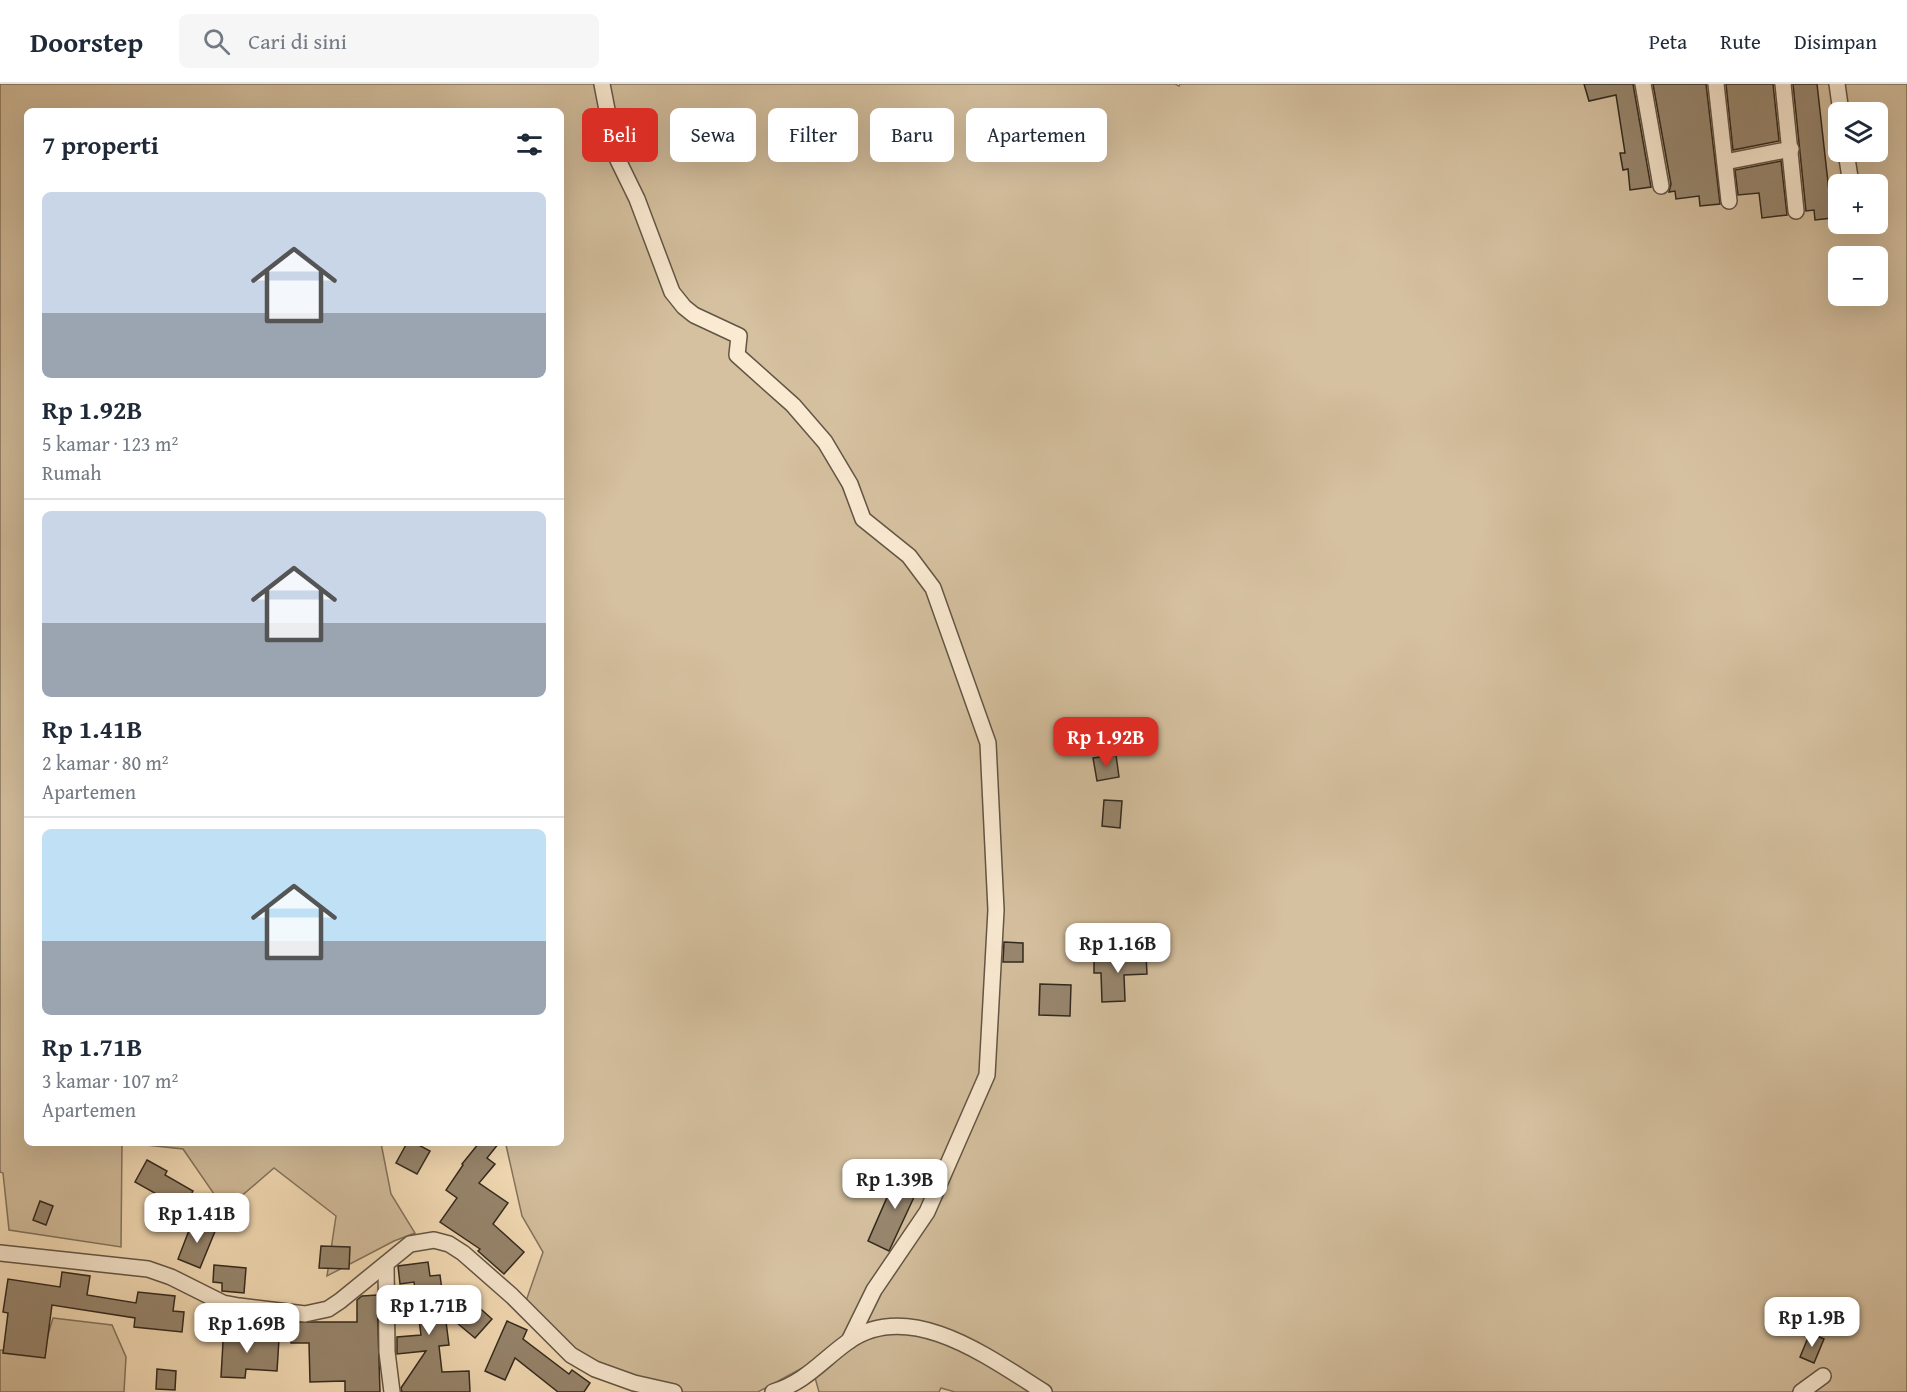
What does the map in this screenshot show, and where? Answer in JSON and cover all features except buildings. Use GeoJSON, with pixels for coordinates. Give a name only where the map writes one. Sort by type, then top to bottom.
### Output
{"type":"FeatureCollection","features":[{"type":"Feature","properties":{"kind":"street"},"geometry":{"type":"LineString","coordinates":[[602,84],[616,156],[636,199],[672,292],[694,315],[739,336],[737,355],[786,399],[825,442],[850,484],[863,519],[909,556],[933,588],[988,743],[996,910],[987,1075],[927,1212],[874,1290],[849,1341]]}},
{"type":"Feature","properties":{"kind":"street"},"geometry":{"type":"LineString","coordinates":[[1643,84],[1661,186]]}},
{"type":"Feature","properties":{"kind":"street"},"geometry":{"type":"LineString","coordinates":[[1716,84],[1729,201]]}},
{"type":"Feature","properties":{"kind":"street"},"geometry":{"type":"LineString","coordinates":[[1783,84],[1796,211]]}},
{"type":"Feature","properties":{"kind":"street"},"geometry":{"type":"LineString","coordinates":[[1837,84],[1840,102]]}},
{"type":"Feature","properties":{"kind":"street"},"geometry":{"type":"LineString","coordinates":[[1725,162],[1791,149]]}},
{"type":"Feature","properties":{"kind":"street"},"geometry":{"type":"LineString","coordinates":[[0,1253],[148,1269],[171,1277],[223,1303],[305,1314],[328,1309],[410,1244],[434,1240],[449,1244],[463,1253],[512,1296],[571,1355],[595,1369],[634,1383],[674,1392]]}},
{"type":"Feature","properties":{"kind":"street"},"geometry":{"type":"LineString","coordinates":[[386,1264],[387,1352],[392,1392]]}},
{"type":"Feature","properties":{"kind":"street"},"geometry":{"type":"LineString","coordinates":[[773,1392],[791,1386],[849,1341],[874,1328],[898,1325],[927,1329],[981,1353],[1044,1392]]}},
{"type":"Feature","properties":{"kind":"street"},"geometry":{"type":"LineString","coordinates":[[1801,1392],[1822,1376]]}},
{"type":"Feature","properties":{"kind":"shaded area"},"geometry":{"type":"Polygon","coordinates":[[[0,84],[1175,84],[1179,86],[1180,84],[1907,84],[1907,1392],[955,1392],[941,1388],[939,1392],[819,1392],[811,1363],[758,1392],[672,1392],[588,1364],[525,1304],[543,1252],[522,1216],[506,1146],[564,1146],[564,108],[24,108],[24,1146],[122,1146],[121,1247],[9,1230],[3,1173],[0,1172],[0,84]]]}},
{"type":"Feature","properties":{"kind":"shaded area"},"geometry":{"type":"Polygon","coordinates":[[[155,1146],[382,1146],[391,1194],[415,1233],[394,1241],[327,1276],[336,1216],[274,1168],[225,1210],[183,1149],[155,1146]]]}},
{"type":"Feature","properties":{"kind":"shaded area"},"geometry":{"type":"Polygon","coordinates":[[[53,1318],[112,1325],[126,1357],[124,1392],[0,1392],[0,1350],[42,1355],[53,1318]]]}}]}
